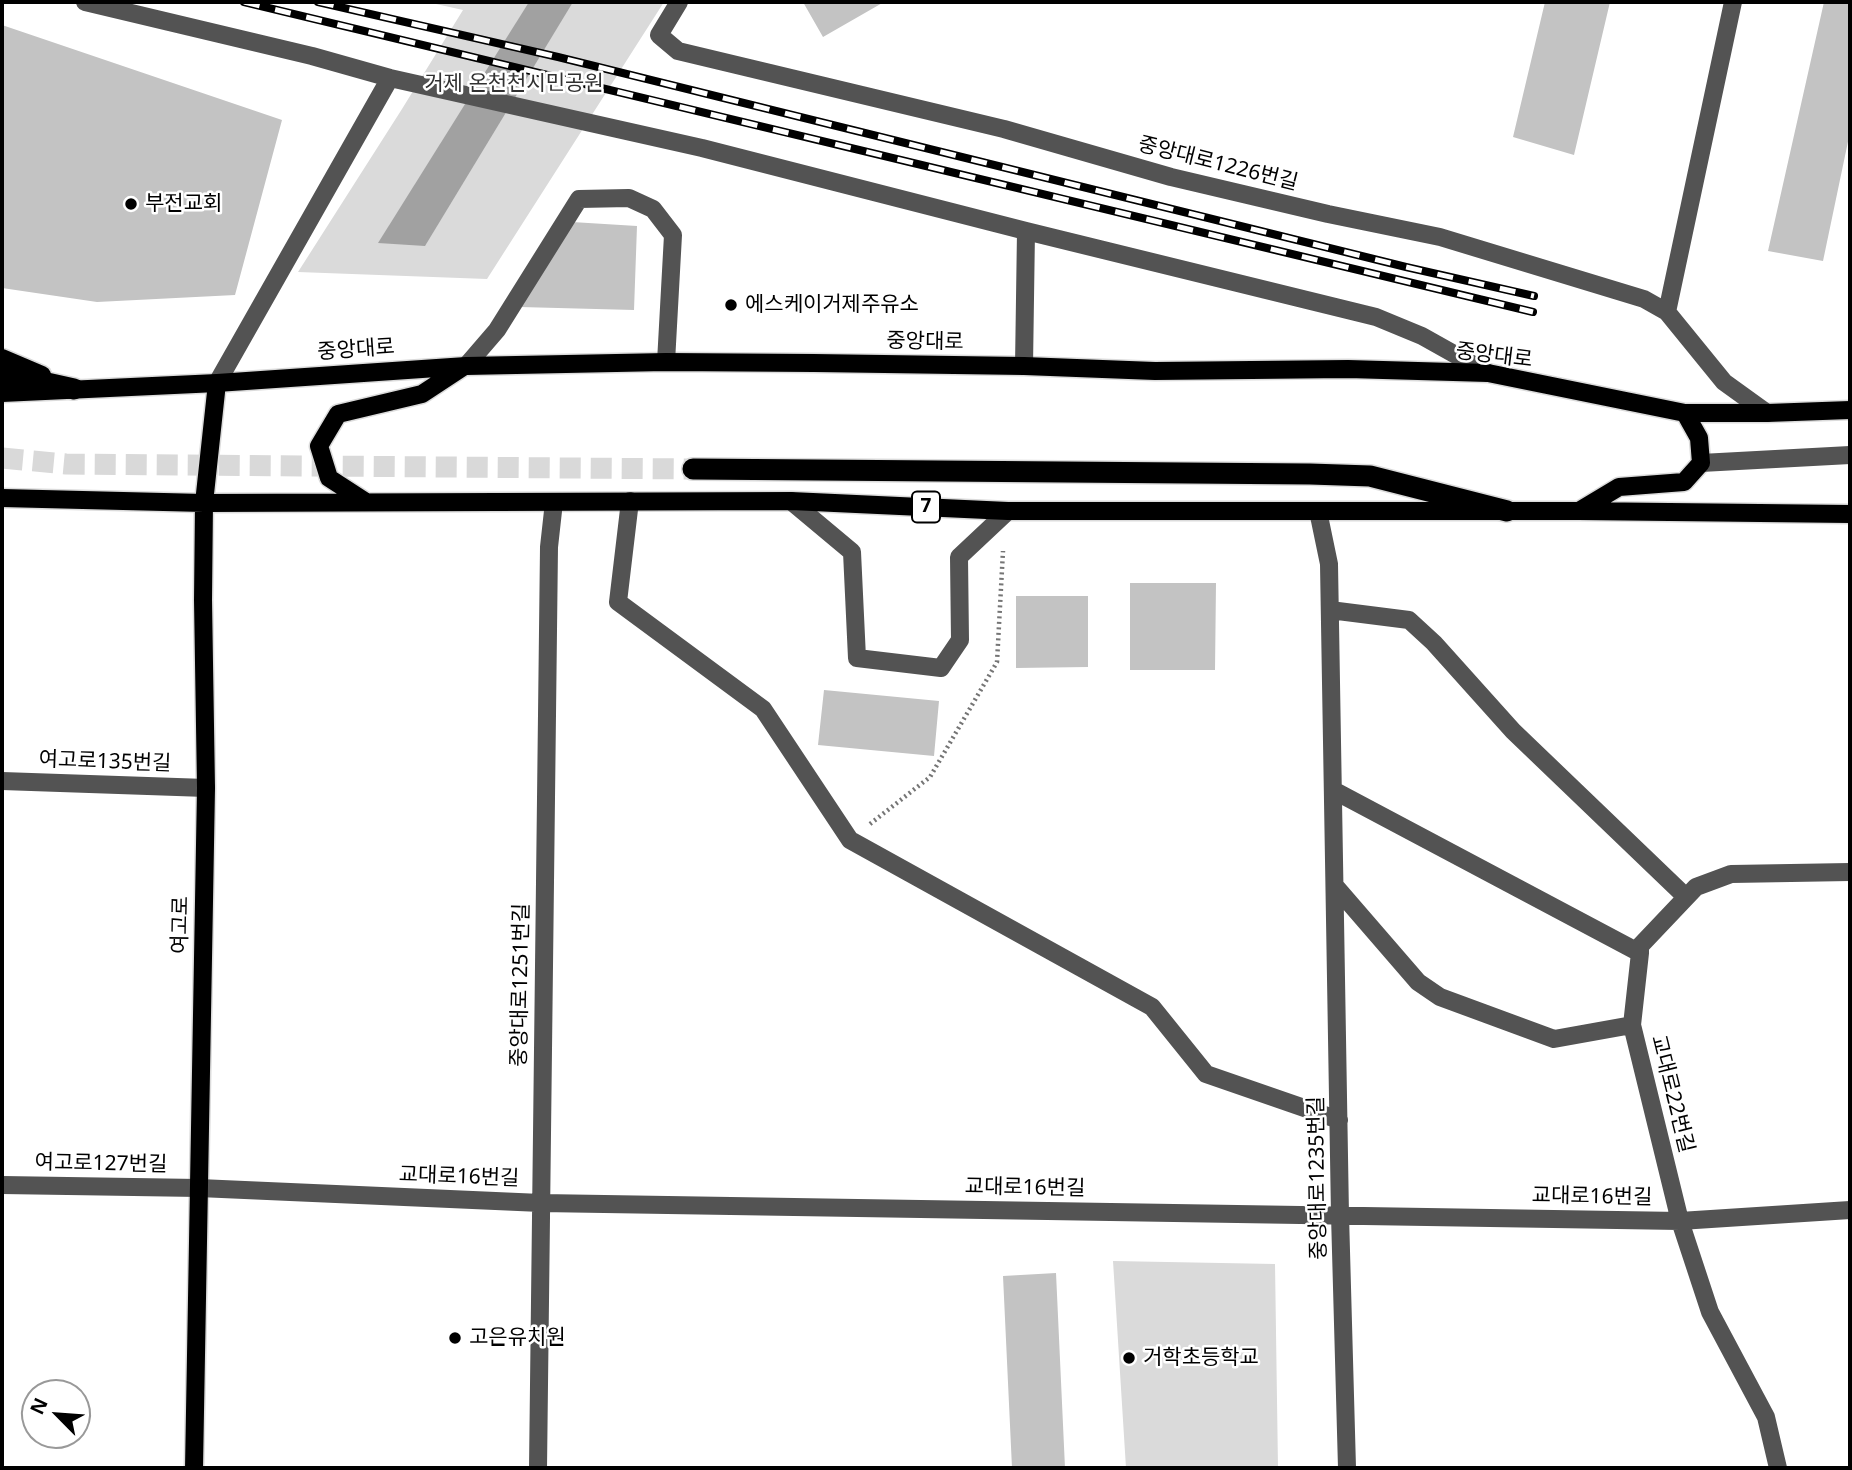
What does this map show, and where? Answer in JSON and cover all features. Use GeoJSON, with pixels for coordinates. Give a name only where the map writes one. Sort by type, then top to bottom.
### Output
{"type":"FeatureCollection","features":[{"type":"Feature","properties":{"kind":"highway"},"geometry":{"type":"LineString","coordinates":[[2,373],[74,389]]}},
{"type":"Feature","properties":{"kind":"highway"},"geometry":{"type":"LineString","coordinates":[[693,469],[1370,476],[1507,511]]}},
{"type":"Feature","properties":{"kind":"main road","name":"중앙대로"},"geometry":{"type":"LineString","coordinates":[[2,358],[74,389],[217,383],[466,366],[666,362],[1024,366],[1155,371],[1348,369],[1488,373],[1685,413],[1850,410]]}},
{"type":"Feature","properties":{"kind":"main road"},"geometry":{"type":"LineString","coordinates":[[366,502],[328,478],[319,446],[338,414],[422,394],[466,366]]}},
{"type":"Feature","properties":{"kind":"main road","name":"여고로"},"geometry":{"type":"LineString","coordinates":[[194,1468],[206,788],[204,503],[217,383]]}},
{"type":"Feature","properties":{"kind":"main road"},"geometry":{"type":"LineString","coordinates":[[2,393],[74,389]]}},
{"type":"Feature","properties":{"kind":"main road"},"geometry":{"type":"LineString","coordinates":[[1579,511],[1619,487],[1684,482],[1701,463],[1699,438],[1685,413]]}},
{"type":"Feature","properties":{"kind":"main road","name":"7"},"geometry":{"type":"LineString","coordinates":[[2,498],[204,503],[791,501],[1008,511],[1850,514]]}},
{"type":"Feature","properties":{"kind":"street"},"geometry":{"type":"LineString","coordinates":[[85,2],[312,56],[390,78],[702,148],[1376,317],[1422,337],[1488,373]]}},
{"type":"Feature","properties":{"kind":"street","name":"중앙대로1226번길"},"geometry":{"type":"LineString","coordinates":[[680,2],[659,35],[678,51],[1004,129],[1171,177],[1440,237],[1644,299],[1667,312],[1724,382],[1767,413]]}},
{"type":"Feature","properties":{"kind":"street"},"geometry":{"type":"LineString","coordinates":[[1667,312],[1733,2]]}},
{"type":"Feature","properties":{"kind":"street"},"geometry":{"type":"LineString","coordinates":[[217,383],[390,78]]}},
{"type":"Feature","properties":{"kind":"street"},"geometry":{"type":"LineString","coordinates":[[466,366],[497,330],[579,199],[604,198],[629,198],[653,209],[673,234],[666,362]]}},
{"type":"Feature","properties":{"kind":"street"},"geometry":{"type":"LineString","coordinates":[[1024,366],[1026,231]]}},
{"type":"Feature","properties":{"kind":"street"},"geometry":{"type":"LineString","coordinates":[[1701,463],[1850,455]]}},
{"type":"Feature","properties":{"kind":"street"},"geometry":{"type":"LineString","coordinates":[[630,501],[618,602],[763,709],[850,840],[1152,1007],[1206,1074],[1339,1120]]}},
{"type":"Feature","properties":{"kind":"street"},"geometry":{"type":"LineString","coordinates":[[791,501],[852,552],[857,658],[942,668],[960,640],[959,557],[1008,511]]}},
{"type":"Feature","properties":{"kind":"street","name":"중앙대로1251번길"},"geometry":{"type":"LineString","coordinates":[[538,1468],[549,548],[554,502]]}},
{"type":"Feature","properties":{"kind":"street","name":"중앙대로1235번길"},"geometry":{"type":"LineString","coordinates":[[1318,511],[1329,564],[1347,1468]]}},
{"type":"Feature","properties":{"kind":"street"},"geometry":{"type":"LineString","coordinates":[[1330,610],[1409,621],[1434,643],[1513,731],[1686,897]]}},
{"type":"Feature","properties":{"kind":"street","name":"여고로135번길"},"geometry":{"type":"LineString","coordinates":[[2,781],[206,788]]}},
{"type":"Feature","properties":{"kind":"street"},"geometry":{"type":"LineString","coordinates":[[1333,790],[1640,953]]}},
{"type":"Feature","properties":{"kind":"street","name":"교대로22번길"},"geometry":{"type":"LineString","coordinates":[[1778,1468],[1766,1417],[1710,1312],[1680,1221],[1632,1025],[1640,946],[1696,887],[1731,874],[1850,872]]}},
{"type":"Feature","properties":{"kind":"street"},"geometry":{"type":"LineString","coordinates":[[1335,886],[1418,982],[1440,997],[1554,1040],[1632,1025]]}},
{"type":"Feature","properties":{"kind":"street","name":"여고로127번길"},"geometry":{"type":"LineString","coordinates":[[2,1185],[199,1188]]}},
{"type":"Feature","properties":{"kind":"street","name":"교대로16번길"},"geometry":{"type":"LineString","coordinates":[[199,1188],[541,1203],[1680,1221],[1850,1210]]}},
{"type":"Feature","properties":{"kind":"path"},"geometry":{"type":"LineString","coordinates":[[850,840],[930,777],[997,662],[1002,554],[1008,511]]}},
{"type":"Feature","properties":{"kind":"green space","name":"거제 온천천시민공원"},"geometry":{"type":"Polygon","coordinates":[[[427,2],[664,2],[487,279],[298,272],[463,10],[427,2]]]}},
{"type":"Feature","properties":{"kind":"green space"},"geometry":{"type":"Polygon","coordinates":[[[1113,1261],[1275,1264],[1278,1468],[1126,1468],[1113,1261]]]}},
{"type":"Feature","properties":{"kind":"shaded area"},"geometry":{"type":"Polygon","coordinates":[[[529,2],[573,2],[425,246],[378,243],[529,2]]]}},
{"type":"Feature","properties":{"kind":"building"},"geometry":{"type":"Polygon","coordinates":[[[803,2],[884,2],[823,37],[803,2]]]}},
{"type":"Feature","properties":{"kind":"building"},"geometry":{"type":"Polygon","coordinates":[[[1545,2],[1610,2],[1574,155],[1513,137],[1545,2]]]}},
{"type":"Feature","properties":{"kind":"building"},"geometry":{"type":"Polygon","coordinates":[[[1824,2],[1850,2],[1850,132],[1823,261],[1768,251],[1824,2]]]}},
{"type":"Feature","properties":{"kind":"building","name":"부전교회"},"geometry":{"type":"Polygon","coordinates":[[[2,25],[282,120],[235,295],[97,302],[2,288],[2,25]]]}},
{"type":"Feature","properties":{"kind":"building"},"geometry":{"type":"Polygon","coordinates":[[[572,222],[637,226],[634,310],[520,307],[572,222]]]}},
{"type":"Feature","properties":{"kind":"building"},"geometry":{"type":"Polygon","coordinates":[[[1130,583],[1216,583],[1215,670],[1130,670],[1130,583]]]}},
{"type":"Feature","properties":{"kind":"building"},"geometry":{"type":"Polygon","coordinates":[[[1016,596],[1088,596],[1088,667],[1016,668],[1016,596]]]}},
{"type":"Feature","properties":{"kind":"building"},"geometry":{"type":"Polygon","coordinates":[[[824,690],[939,701],[934,756],[818,745],[824,690]]]}},
{"type":"Feature","properties":{"kind":"building"},"geometry":{"type":"Polygon","coordinates":[[[1056,1273],[1065,1468],[1012,1468],[1003,1276],[1056,1273]]]}},
{"type":"Feature","properties":{"kind":"tunnel"},"geometry":{"type":"LineString","coordinates":[[2,458],[66,464],[693,469]]}},
{"type":"Feature","properties":{"kind":"railway"},"geometry":{"type":"LineString","coordinates":[[244,2],[1533,312]]}},
{"type":"Feature","properties":{"kind":"railway"},"geometry":{"type":"LineString","coordinates":[[318,2],[558,57],[1406,267],[1534,296]]}},
{"type":"Feature","properties":{"kind":"place","name":"부전교회"},"geometry":{"type":"Point","coordinates":[131,204]}},
{"type":"Feature","properties":{"kind":"place","name":"에스케이거제주유소"},"geometry":{"type":"Point","coordinates":[731,305]}},
{"type":"Feature","properties":{"kind":"place","name":"고은유치원"},"geometry":{"type":"Point","coordinates":[455,1338]}},
{"type":"Feature","properties":{"kind":"place","name":"거학초등학교"},"geometry":{"type":"Point","coordinates":[1129,1358]}}]}
